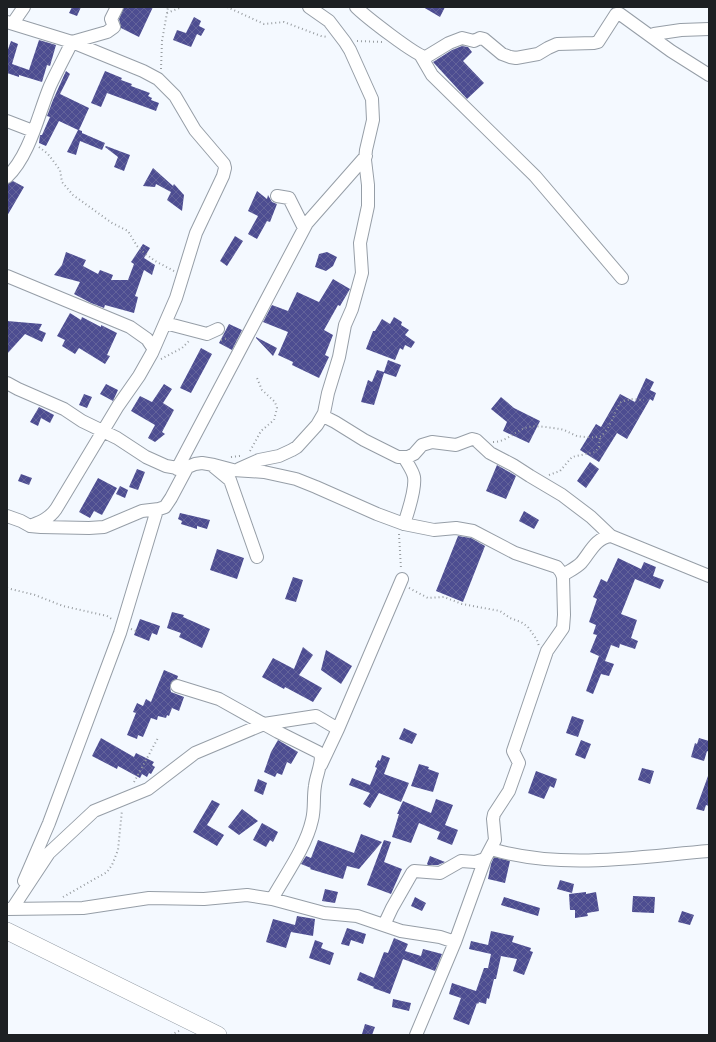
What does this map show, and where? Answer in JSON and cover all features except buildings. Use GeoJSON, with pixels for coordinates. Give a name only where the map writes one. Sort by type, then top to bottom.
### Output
{"type":"FeatureCollection","features":[{"type":"Feature","properties":{"kind":"main road"},"geometry":{"type":"LineString","coordinates":[[7,931],[218,1035]]}},
{"type":"Feature","properties":{"kind":"street"},"geometry":{"type":"LineString","coordinates":[[24,7],[10,22],[72,42],[143,71],[158,80],[175,96],[195,130],[224,164],[225,168],[223,176],[194,239],[176,298],[146,363],[130,391],[118,406],[102,431],[64,498],[52,514],[44,521],[30,526]]}},
{"type":"Feature","properties":{"kind":"street"},"geometry":{"type":"LineString","coordinates":[[7,177],[14,170],[31,136],[51,85],[72,42],[107,32],[112,29],[114,27],[111,19],[118,7]]}},
{"type":"Feature","properties":{"kind":"street"},"geometry":{"type":"LineString","coordinates":[[7,383],[64,409],[117,438],[153,461],[166,466],[182,468],[198,463],[210,464],[233,470],[239,469],[259,460],[279,456],[292,450],[309,435],[323,416],[340,357],[345,325],[352,309],[362,273],[360,243],[368,202],[366,156],[373,120],[372,99],[350,50],[329,22],[309,7]]}},
{"type":"Feature","properties":{"kind":"street"},"geometry":{"type":"LineString","coordinates":[[356,7],[420,56],[432,75],[535,176],[622,278]]}},
{"type":"Feature","properties":{"kind":"street"},"geometry":{"type":"LineString","coordinates":[[420,56],[426,57],[449,43],[459,39],[474,41],[480,38],[484,39],[502,54],[516,58],[538,54],[557,44],[594,43],[598,42],[612,19],[618,14],[622,15],[671,52],[709,74]]}},
{"type":"Feature","properties":{"kind":"street"},"geometry":{"type":"LineString","coordinates":[[654,34],[681,30],[709,29]]}},
{"type":"Feature","properties":{"kind":"street"},"geometry":{"type":"LineString","coordinates":[[7,121],[31,136]]}},
{"type":"Feature","properties":{"kind":"street"},"geometry":{"type":"LineString","coordinates":[[7,516],[21,520],[30,526],[54,528],[98,528],[108,526],[142,511],[157,510],[167,505],[182,468],[304,228],[366,156]]}},
{"type":"Feature","properties":{"kind":"street"},"geometry":{"type":"LineString","coordinates":[[276,196],[289,198],[304,228]]}},
{"type":"Feature","properties":{"kind":"street"},"geometry":{"type":"LineString","coordinates":[[7,276],[130,327],[147,339],[153,348]]}},
{"type":"Feature","properties":{"kind":"street"},"geometry":{"type":"LineString","coordinates":[[165,323],[207,334],[220,334]]}},
{"type":"Feature","properties":{"kind":"street"},"geometry":{"type":"LineString","coordinates":[[323,416],[377,447],[398,457],[414,454],[422,445],[432,442],[456,445],[472,439],[476,440],[490,453],[520,469],[562,495],[591,517],[611,536],[709,576]]}},
{"type":"Feature","properties":{"kind":"street"},"geometry":{"type":"LineString","coordinates":[[401,523],[407,514],[414,482],[413,475],[404,457]]}},
{"type":"Feature","properties":{"kind":"street"},"geometry":{"type":"LineString","coordinates":[[210,464],[230,480],[257,557]]}},
{"type":"Feature","properties":{"kind":"street"},"geometry":{"type":"LineString","coordinates":[[239,469],[264,472],[296,479],[401,523],[434,530],[456,528],[473,531],[515,553],[553,565],[560,570],[563,575],[563,628],[547,651],[513,751],[519,763],[509,791],[493,816],[496,837],[488,854],[455,942],[416,1035]]}},
{"type":"Feature","properties":{"kind":"street"},"geometry":{"type":"LineString","coordinates":[[9,909],[49,823],[123,625],[157,510]]}},
{"type":"Feature","properties":{"kind":"street"},"geometry":{"type":"LineString","coordinates":[[563,575],[582,562],[591,548],[599,541],[611,536]]}},
{"type":"Feature","properties":{"kind":"street"},"geometry":{"type":"LineString","coordinates":[[272,899],[298,854],[307,835],[312,820],[315,784],[321,765],[338,729],[402,579]]}},
{"type":"Feature","properties":{"kind":"street"},"geometry":{"type":"LineString","coordinates":[[177,686],[218,699],[318,752],[321,756],[321,765]]}},
{"type":"Feature","properties":{"kind":"street"},"geometry":{"type":"LineString","coordinates":[[9,909],[49,853],[94,810],[148,789],[195,753],[264,724],[316,716],[338,729]]}},
{"type":"Feature","properties":{"kind":"street"},"geometry":{"type":"LineString","coordinates":[[384,925],[412,873],[440,873],[461,861],[474,862],[488,854],[508,854],[541,860],[562,861],[609,860],[709,851]]}},
{"type":"Feature","properties":{"kind":"street"},"geometry":{"type":"LineString","coordinates":[[9,909],[83,908],[149,898],[204,898],[246,895],[272,899],[324,913],[357,916],[401,931],[440,937],[455,942]]}},
{"type":"Feature","properties":{"kind":"path"},"geometry":{"type":"LineString","coordinates":[[161,72],[162,40],[168,7]]}},
{"type":"Feature","properties":{"kind":"path"},"geometry":{"type":"LineString","coordinates":[[167,13],[182,7]]}},
{"type":"Feature","properties":{"kind":"path"},"geometry":{"type":"LineString","coordinates":[[227,7],[264,24],[284,22],[320,36],[352,41],[400,41]]}},
{"type":"Feature","properties":{"kind":"path"},"geometry":{"type":"LineString","coordinates":[[31,136],[48,154],[60,170],[64,186],[73,195],[112,223],[128,231],[137,246],[142,251],[182,278]]}},
{"type":"Feature","properties":{"kind":"path"},"geometry":{"type":"LineString","coordinates":[[220,334],[229,338]]}},
{"type":"Feature","properties":{"kind":"path"},"geometry":{"type":"LineString","coordinates":[[146,363],[166,357],[182,348],[193,338]]}},
{"type":"Feature","properties":{"kind":"path"},"geometry":{"type":"LineString","coordinates":[[248,456],[261,431],[274,420],[277,408],[276,402],[262,390],[256,378]]}},
{"type":"Feature","properties":{"kind":"path"},"geometry":{"type":"LineString","coordinates":[[537,480],[560,471],[572,457],[595,452],[599,447],[600,437],[612,420],[621,402],[631,399],[644,400]]}},
{"type":"Feature","properties":{"kind":"path"},"geometry":{"type":"LineString","coordinates":[[476,440],[502,441],[528,427],[540,426],[562,430],[577,436],[600,437]]}},
{"type":"Feature","properties":{"kind":"path"},"geometry":{"type":"LineString","coordinates":[[401,523],[403,584],[428,598],[444,597],[462,604],[493,609],[521,622],[528,627],[537,640],[539,651]]}},
{"type":"Feature","properties":{"kind":"path"},"geometry":{"type":"LineString","coordinates":[[7,588],[35,595],[62,606],[107,616],[136,631]]}},
{"type":"Feature","properties":{"kind":"path"},"geometry":{"type":"LineString","coordinates":[[61,898],[107,872],[112,864],[118,850],[122,807],[158,738]]}}]}
